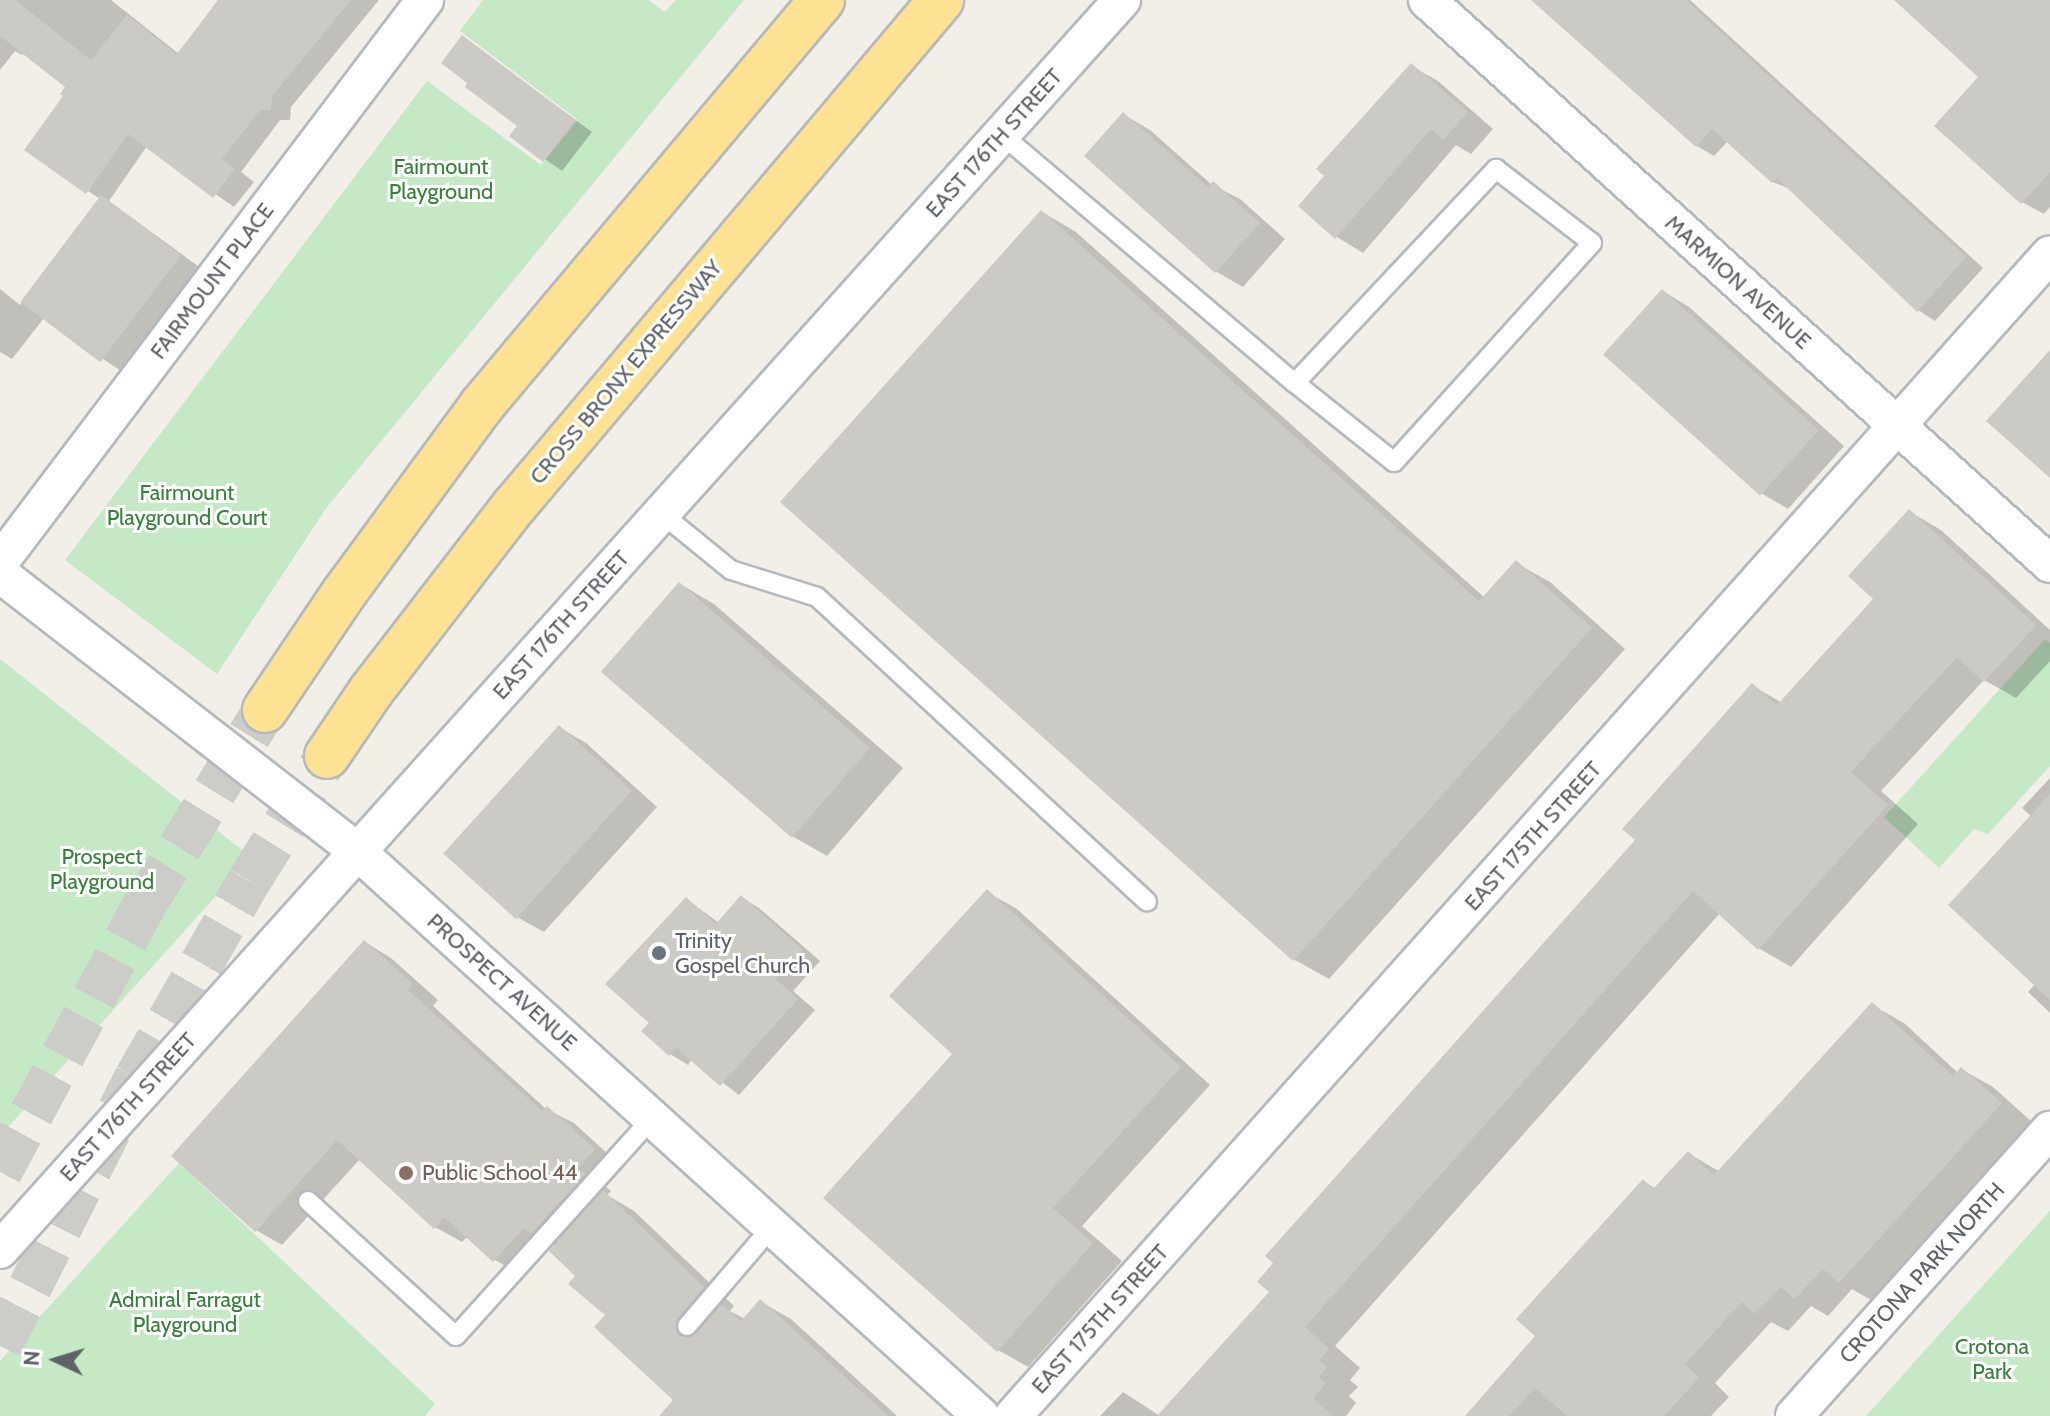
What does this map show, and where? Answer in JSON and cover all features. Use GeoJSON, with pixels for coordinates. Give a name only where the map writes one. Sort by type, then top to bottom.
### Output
{"type":"FeatureCollection","features":[{"type":"Feature","properties":{"kind":"highway"},"geometry":{"type":"LineString","coordinates":[[265,710],[389,529],[482,405],[822,0]]}},
{"type":"Feature","properties":{"kind":"highway","name":"CROSS BRONX EXPRESSWAY"},"geometry":{"type":"LineString","coordinates":[[327,756],[371,691],[515,505],[941,0]]}},
{"type":"Feature","properties":{"kind":"street","name":"FAIRMOUNT PLACE"},"geometry":{"type":"LineString","coordinates":[[0,562],[425,0]]}},
{"type":"Feature","properties":{"kind":"street","name":"EAST 176TH STREET"},"geometry":{"type":"LineString","coordinates":[[0,1250],[1122,0]]}},
{"type":"Feature","properties":{"kind":"street","name":"MARMION AVENUE"},"geometry":{"type":"LineString","coordinates":[[1427,0],[2050,564]]}},
{"type":"Feature","properties":{"kind":"street","name":"EAST 175TH STREET"},"geometry":{"type":"LineString","coordinates":[[1013,1416],[1899,427],[2050,254]]}},
{"type":"Feature","properties":{"kind":"street","name":"PROSPECT AVENUE"},"geometry":{"type":"LineString","coordinates":[[0,574],[358,852],[981,1416]]}},
{"type":"Feature","properties":{"kind":"street","name":"CROTONA PARK NORTH"},"geometry":{"type":"LineString","coordinates":[[1794,1416],[2050,1130]]}},
{"type":"Feature","properties":{"kind":"lane"},"geometry":{"type":"LineString","coordinates":[[1001,134],[1295,383],[1394,462],[1592,243],[1496,169],[1295,383]]}},
{"type":"Feature","properties":{"kind":"lane"},"geometry":{"type":"LineString","coordinates":[[661,513],[731,570],[817,597],[1147,901]]}},
{"type":"Feature","properties":{"kind":"lane"},"geometry":{"type":"LineString","coordinates":[[308,1201],[456,1336],[652,1118]]}},
{"type":"Feature","properties":{"kind":"lane"},"geometry":{"type":"LineString","coordinates":[[687,1326],[772,1227]]}},
{"type":"Feature","properties":{"kind":"green space"},"geometry":{"type":"Polygon","coordinates":[[[483,0],[649,0],[665,12],[676,0],[744,0],[327,507],[217,674],[65,560],[427,81],[541,165],[578,120],[460,31],[483,0]]]}},
{"type":"Feature","properties":{"kind":"green space"},"geometry":{"type":"Polygon","coordinates":[[[2045,639],[2050,643],[2050,766],[1988,834],[1974,829],[1939,868],[1884,817],[2045,639]]]}},
{"type":"Feature","properties":{"kind":"green space","name":"Prospect Playground"},"geometry":{"type":"Polygon","coordinates":[[[0,659],[251,857],[0,1136],[0,659]]]}},
{"type":"Feature","properties":{"kind":"green space","name":"Admiral Farragut Playground"},"geometry":{"type":"Polygon","coordinates":[[[179,1163],[435,1404],[425,1416],[0,1416],[0,1361],[179,1163]]]}},
{"type":"Feature","properties":{"kind":"green space","name":"Crotona Park"},"geometry":{"type":"Polygon","coordinates":[[[2050,1210],[2050,1416],[1866,1416],[2041,1221],[2050,1210]]]}},
{"type":"Feature","properties":{"kind":"building"},"geometry":{"type":"Polygon","coordinates":[[[0,0],[15,0],[91,60],[127,15],[177,54],[218,0],[351,0],[272,96],[271,110],[260,110],[222,159],[235,169],[213,198],[128,134],[86,194],[24,150],[63,96],[60,94],[65,87],[0,36],[0,0]]]}},
{"type":"Feature","properties":{"kind":"building"},"geometry":{"type":"Polygon","coordinates":[[[1531,0],[1686,0],[1966,257],[1917,312],[1777,178],[1772,183],[1712,129],[1696,147],[1531,0]]]}},
{"type":"Feature","properties":{"kind":"building"},"geometry":{"type":"Polygon","coordinates":[[[1894,0],[2050,0],[2050,172],[2021,204],[1934,126],[1978,77],[1894,0]]]}},
{"type":"Feature","properties":{"kind":"building"},"geometry":{"type":"Polygon","coordinates":[[[462,35],[575,120],[543,162],[509,136],[517,126],[465,87],[467,83],[441,63],[462,35]]]}},
{"type":"Feature","properties":{"kind":"building"},"geometry":{"type":"Polygon","coordinates":[[[1411,63],[1468,112],[1443,140],[1431,129],[1335,239],[1298,206],[1324,176],[1316,169],[1411,63]]]}},
{"type":"Feature","properties":{"kind":"building"},"geometry":{"type":"Polygon","coordinates":[[[1123,112],[1208,187],[1213,181],[1260,223],[1215,273],[1084,156],[1123,112]]]}},
{"type":"Feature","properties":{"kind":"building"},"geometry":{"type":"Polygon","coordinates":[[[101,195],[181,255],[100,362],[20,302],[101,195]]]}},
{"type":"Feature","properties":{"kind":"building"},"geometry":{"type":"Polygon","coordinates":[[[1041,210],[1479,601],[1516,560],[1592,628],[1293,961],[780,502],[1041,210]]]}},
{"type":"Feature","properties":{"kind":"building"},"geometry":{"type":"Polygon","coordinates":[[[1662,289],[1819,430],[1760,496],[1603,354],[1662,289]]]}},
{"type":"Feature","properties":{"kind":"building"},"geometry":{"type":"Polygon","coordinates":[[[2050,350],[2050,478],[1986,421],[2050,350]]]}},
{"type":"Feature","properties":{"kind":"building"},"geometry":{"type":"Polygon","coordinates":[[[1909,509],[2036,625],[1984,682],[1957,657],[1851,772],[1888,805],[1758,950],[1693,891],[1305,1327],[1329,1349],[1319,1360],[1327,1367],[1319,1377],[1326,1383],[1313,1398],[1333,1416],[1157,1416],[1269,1292],[1257,1282],[1273,1263],[1265,1256],[1635,840],[1622,829],[1752,683],[1777,705],[1873,599],[1848,576],[1909,509]]]}},
{"type":"Feature","properties":{"kind":"building"},"geometry":{"type":"Polygon","coordinates":[[[679,582],[870,748],[792,838],[601,672],[679,582]]]}},
{"type":"Feature","properties":{"kind":"building"},"geometry":{"type":"Polygon","coordinates":[[[559,725],[632,791],[516,919],[443,854],[559,725]]]}},
{"type":"Feature","properties":{"kind":"building"},"geometry":{"type":"Polygon","coordinates":[[[2050,794],[2050,1000],[1948,905],[2050,794]]]}},
{"type":"Feature","properties":{"kind":"building"},"geometry":{"type":"Polygon","coordinates":[[[987,889],[1181,1067],[1053,1208],[1093,1243],[997,1352],[823,1198],[952,1054],[889,996],[987,889]]]}},
{"type":"Feature","properties":{"kind":"building"},"geometry":{"type":"Polygon","coordinates":[[[741,895],[803,950],[776,979],[798,999],[720,1086],[676,1048],[669,1056],[641,1031],[649,1023],[605,984],[686,897],[716,924],[741,895]]]}},
{"type":"Feature","properties":{"kind":"building","name":"Public School 44"},"geometry":{"type":"Polygon","coordinates":[[[364,940],[413,984],[408,990],[542,1111],[547,1106],[595,1149],[578,1168],[585,1174],[531,1234],[524,1228],[493,1262],[444,1217],[434,1229],[337,1140],[255,1232],[171,1156],[364,940]]]}},
{"type":"Feature","properties":{"kind":"building"},"geometry":{"type":"Polygon","coordinates":[[[1872,1002],[1953,1076],[1961,1067],[2002,1103],[1839,1283],[1823,1269],[1795,1299],[1781,1287],[1755,1314],[1742,1302],[1685,1364],[1699,1378],[1664,1416],[1567,1416],[1535,1388],[1509,1416],[1465,1416],[1535,1336],[1516,1319],[1643,1179],[1653,1189],[1688,1151],[1714,1175],[1872,1002]]]}},
{"type":"Feature","properties":{"kind":"building"},"geometry":{"type":"Polygon","coordinates":[[[603,1190],[704,1287],[677,1319],[676,1329],[680,1336],[696,1334],[722,1304],[741,1321],[760,1299],[888,1416],[659,1416],[673,1400],[594,1327],[605,1315],[568,1284],[575,1276],[549,1251],[603,1190]]]}},
{"type":"Feature","properties":{"kind":"tunnel"},"geometry":{"type":"LineString","coordinates":[[0,1172],[145,904],[265,710]]}},
{"type":"Feature","properties":{"kind":"tunnel"},"geometry":{"type":"LineString","coordinates":[[0,1346],[136,1078],[249,881],[327,756]]}},
{"type":"Feature","properties":{"kind":"place","name":"Trinity Gospel Church"},"geometry":{"type":"Point","coordinates":[659,953]}},
{"type":"Feature","properties":{"kind":"place","name":"Public School 44"},"geometry":{"type":"Point","coordinates":[406,1173]}},
{"type":"Feature","properties":{"kind":"park label","name":"Fairmount Playground"},"geometry":{"type":"Point","coordinates":[441,178]}},
{"type":"Feature","properties":{"kind":"park label","name":"Fairmount Playground Court"},"geometry":{"type":"Point","coordinates":[187,504]}}]}
